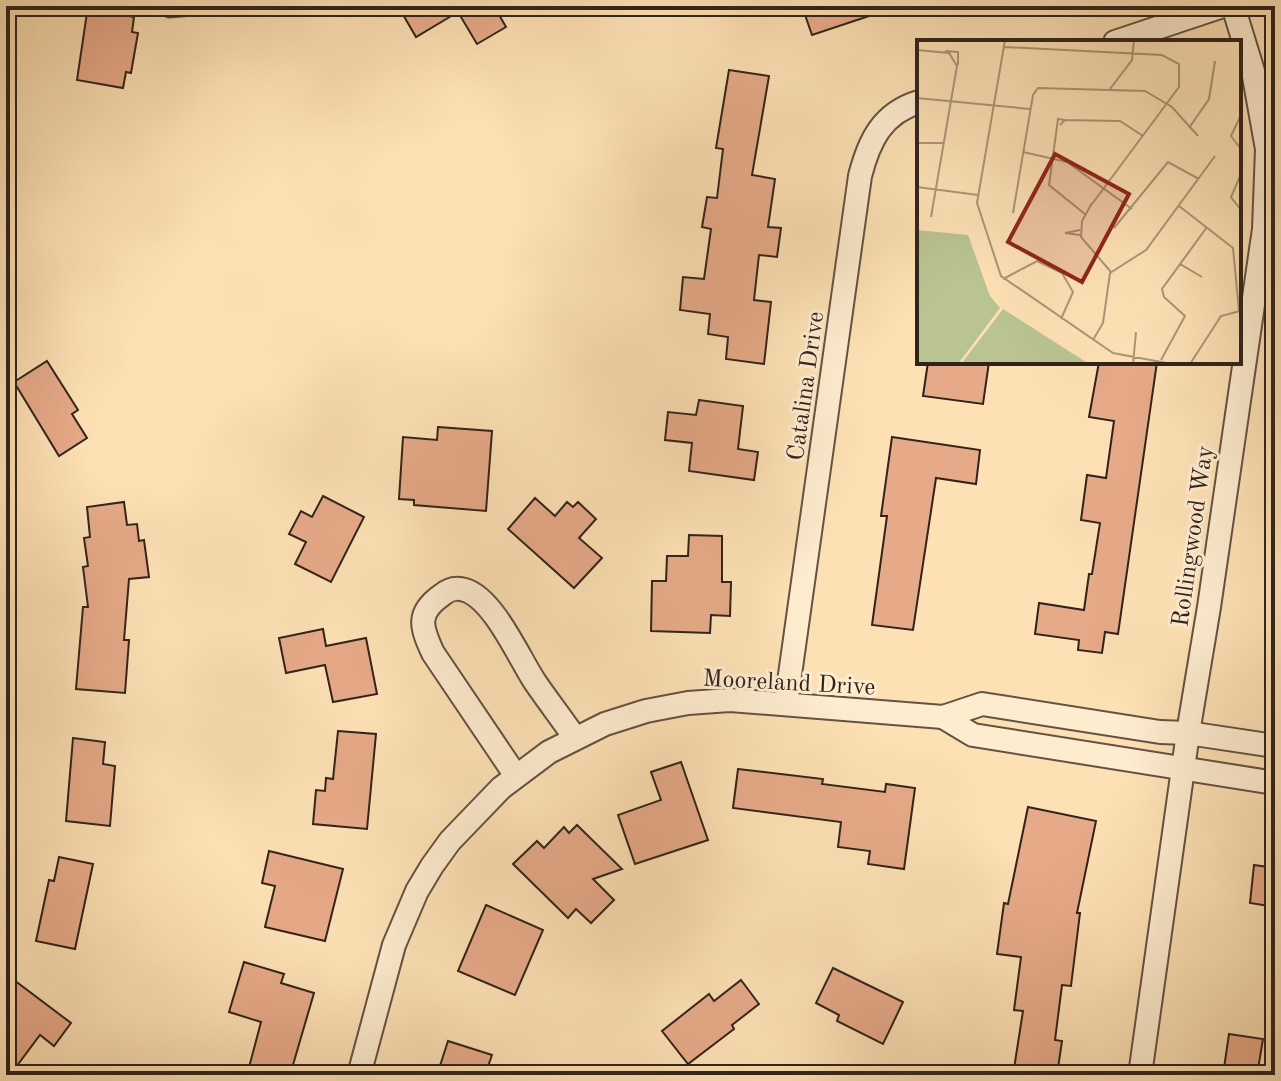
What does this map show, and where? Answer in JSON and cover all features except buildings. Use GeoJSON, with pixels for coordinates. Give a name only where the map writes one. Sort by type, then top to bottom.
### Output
{"type":"FeatureCollection","features":[{"type":"Feature","properties":{"kind":"street"},"geometry":{"type":"LineString","coordinates":[[1121,40],[1223,6]]}},
{"type":"Feature","properties":{"kind":"street","name":"Rollingwood Way"},"geometry":{"type":"LineString","coordinates":[[1140,1075],[1264,229],[1267,149],[1253,71],[1233,6]]}},
{"type":"Feature","properties":{"kind":"street","name":"Catalina Drive"},"geometry":{"type":"LineString","coordinates":[[786,703],[860,176],[866,152],[876,132],[891,116],[917,103]]}},
{"type":"Feature","properties":{"kind":"street"},"geometry":{"type":"LineString","coordinates":[[516,776],[433,653],[423,632],[428,604],[450,589],[473,594],[494,615],[535,682],[575,738]]}},
{"type":"Feature","properties":{"kind":"street","name":"Mooreland Drive"},"geometry":{"type":"LineString","coordinates":[[359,1075],[394,945],[417,891],[450,841],[516,776],[549,752],[605,724],[646,711],[688,703],[730,700],[943,717],[982,704],[1160,732],[1275,746]]}},
{"type":"Feature","properties":{"kind":"street","name":"Mooreland Drive"},"geometry":{"type":"LineString","coordinates":[[943,717],[973,735],[1275,783]]}},
{"type":"Feature","properties":{"kind":"lane"},"geometry":{"type":"LineString","coordinates":[[169,11],[204,6]]}}]}
